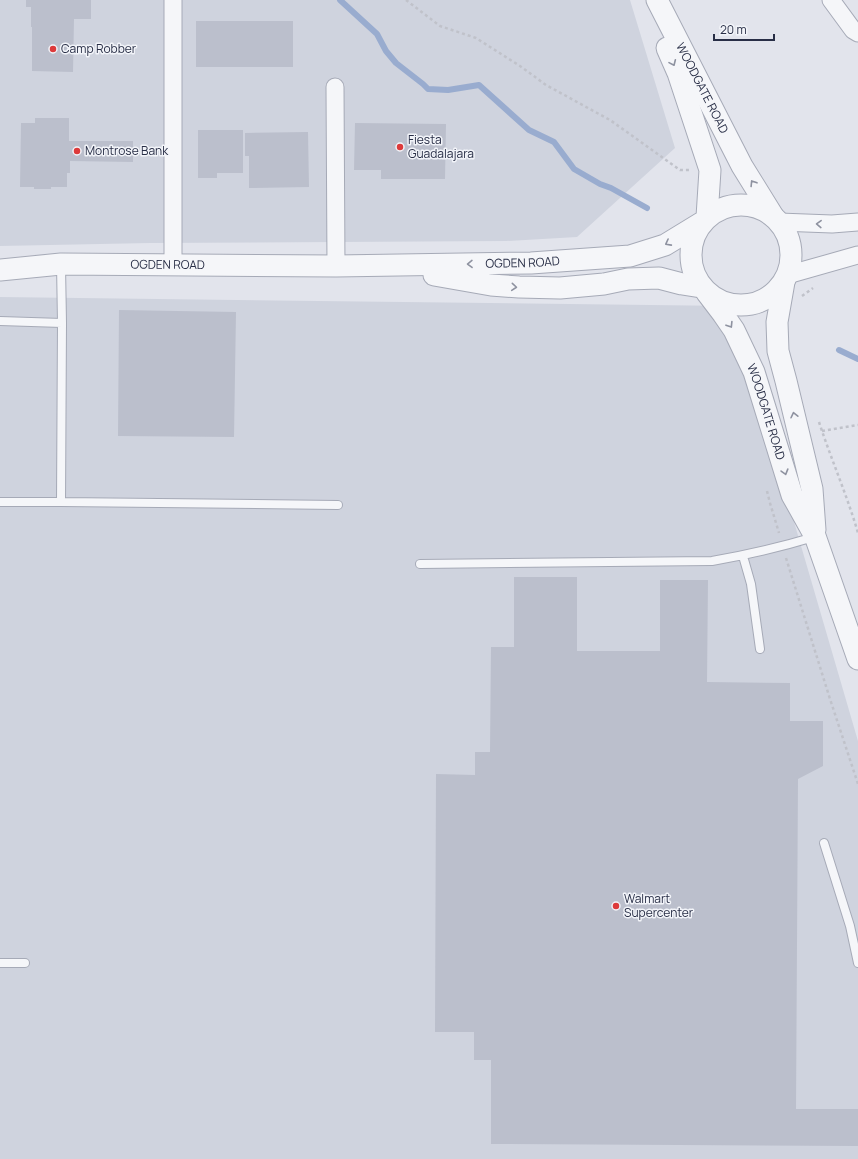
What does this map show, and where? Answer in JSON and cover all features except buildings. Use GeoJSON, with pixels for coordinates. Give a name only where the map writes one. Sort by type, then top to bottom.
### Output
{"type":"FeatureCollection","features":[{"type":"Feature","properties":{"kind":"street"},"geometry":{"type":"LineString","coordinates":[[173,0],[173,266]]}},
{"type":"Feature","properties":{"kind":"street","name":"WOODGATE ROAD"},"geometry":{"type":"LineString","coordinates":[[651,0],[657,25],[678,73],[710,170],[704,220]]}},
{"type":"Feature","properties":{"kind":"street","name":"WOODGATE ROAD"},"geometry":{"type":"LineString","coordinates":[[658,0],[742,166],[776,219]]}},
{"type":"Feature","properties":{"kind":"street"},"geometry":{"type":"LineString","coordinates":[[831,0],[853,30],[858,33]]}},
{"type":"Feature","properties":{"kind":"street"},"geometry":{"type":"LineString","coordinates":[[335,87],[336,266]]}},
{"type":"Feature","properties":{"kind":"street"},"geometry":{"type":"LineString","coordinates":[[733,205],[747,205],[761,208],[776,219],[787,234],[791,247],[791,261],[786,278],[772,295],[757,303],[739,306],[722,302],[704,290],[694,275],[690,262],[690,248],[694,235],[704,220],[719,209],[733,205]]}},
{"type":"Feature","properties":{"kind":"street"},"geometry":{"type":"LineString","coordinates":[[776,219],[832,224],[858,222]]}},
{"type":"Feature","properties":{"kind":"street","name":"OGDEN ROAD"},"geometry":{"type":"LineString","coordinates":[[0,270],[61,264],[336,266],[531,264],[630,256],[665,245],[704,220]]}},
{"type":"Feature","properties":{"kind":"street"},"geometry":{"type":"LineString","coordinates":[[786,278],[858,255]]}},
{"type":"Feature","properties":{"kind":"street","name":"OGDEN ROAD"},"geometry":{"type":"LineString","coordinates":[[336,266],[446,276],[491,284],[519,287],[560,288],[659,278],[704,290]]}},
{"type":"Feature","properties":{"kind":"street","name":"WOODGATE ROAD"},"geometry":{"type":"LineString","coordinates":[[786,278],[777,322],[778,351],[812,488],[815,536]]}},
{"type":"Feature","properties":{"kind":"street","name":"WOODGATE ROAD"},"geometry":{"type":"LineString","coordinates":[[704,290],[734,330],[754,372],[792,495],[815,536],[858,659]]}},
{"type":"Feature","properties":{"kind":"lane"},"geometry":{"type":"LineString","coordinates":[[60,502],[62,323],[61,264]]}},
{"type":"Feature","properties":{"kind":"lane"},"geometry":{"type":"LineString","coordinates":[[0,322],[62,323]]}},
{"type":"Feature","properties":{"kind":"lane"},"geometry":{"type":"LineString","coordinates":[[0,502],[338,505]]}},
{"type":"Feature","properties":{"kind":"lane"},"geometry":{"type":"LineString","coordinates":[[420,564],[712,561],[743,556],[815,536]]}},
{"type":"Feature","properties":{"kind":"lane"},"geometry":{"type":"LineString","coordinates":[[743,556],[751,584],[760,649]]}},
{"type":"Feature","properties":{"kind":"lane"},"geometry":{"type":"LineString","coordinates":[[824,843],[854,924],[858,963]]}},
{"type":"Feature","properties":{"kind":"lane"},"geometry":{"type":"LineString","coordinates":[[1,963],[25,963]]}},
{"type":"Feature","properties":{"kind":"path"},"geometry":{"type":"LineString","coordinates":[[406,0],[440,26],[476,38],[520,66],[546,85],[610,120],[680,170],[710,170]]}},
{"type":"Feature","properties":{"kind":"path"},"geometry":{"type":"LineString","coordinates":[[801,297],[818,284]]}},
{"type":"Feature","properties":{"kind":"path"},"geometry":{"type":"LineString","coordinates":[[817,418],[858,532]]}},
{"type":"Feature","properties":{"kind":"path"},"geometry":{"type":"LineString","coordinates":[[822,431],[858,426]]}},
{"type":"Feature","properties":{"kind":"path"},"geometry":{"type":"LineString","coordinates":[[767,487],[770,503],[783,546],[858,784]]}},
{"type":"Feature","properties":{"kind":"shaded area"},"geometry":{"type":"Polygon","coordinates":[[[0,0],[630,0],[675,148],[577,237],[506,241],[150,243],[0,246],[0,0]]]}},
{"type":"Feature","properties":{"kind":"shaded area"},"geometry":{"type":"Polygon","coordinates":[[[0,297],[731,306],[858,741],[858,1159],[0,1159],[0,297]]]}},
{"type":"Feature","properties":{"kind":"waterway"},"geometry":{"type":"LineString","coordinates":[[340,0],[377,34],[386,51],[396,63],[428,89],[448,90],[479,85],[529,130],[554,142],[574,169],[647,208]]}},
{"type":"Feature","properties":{"kind":"waterway"},"geometry":{"type":"LineString","coordinates":[[839,350],[858,359]]}},
{"type":"Feature","properties":{"kind":"place","name":"Camp Robber"},"geometry":{"type":"Point","coordinates":[53,49]}},
{"type":"Feature","properties":{"kind":"place","name":"Fiesta Guadalajara"},"geometry":{"type":"Point","coordinates":[400,147]}},
{"type":"Feature","properties":{"kind":"place","name":"Montrose Bank"},"geometry":{"type":"Point","coordinates":[77,151]}},
{"type":"Feature","properties":{"kind":"place","name":"Walmart Supercenter"},"geometry":{"type":"Point","coordinates":[616,906]}}]}
